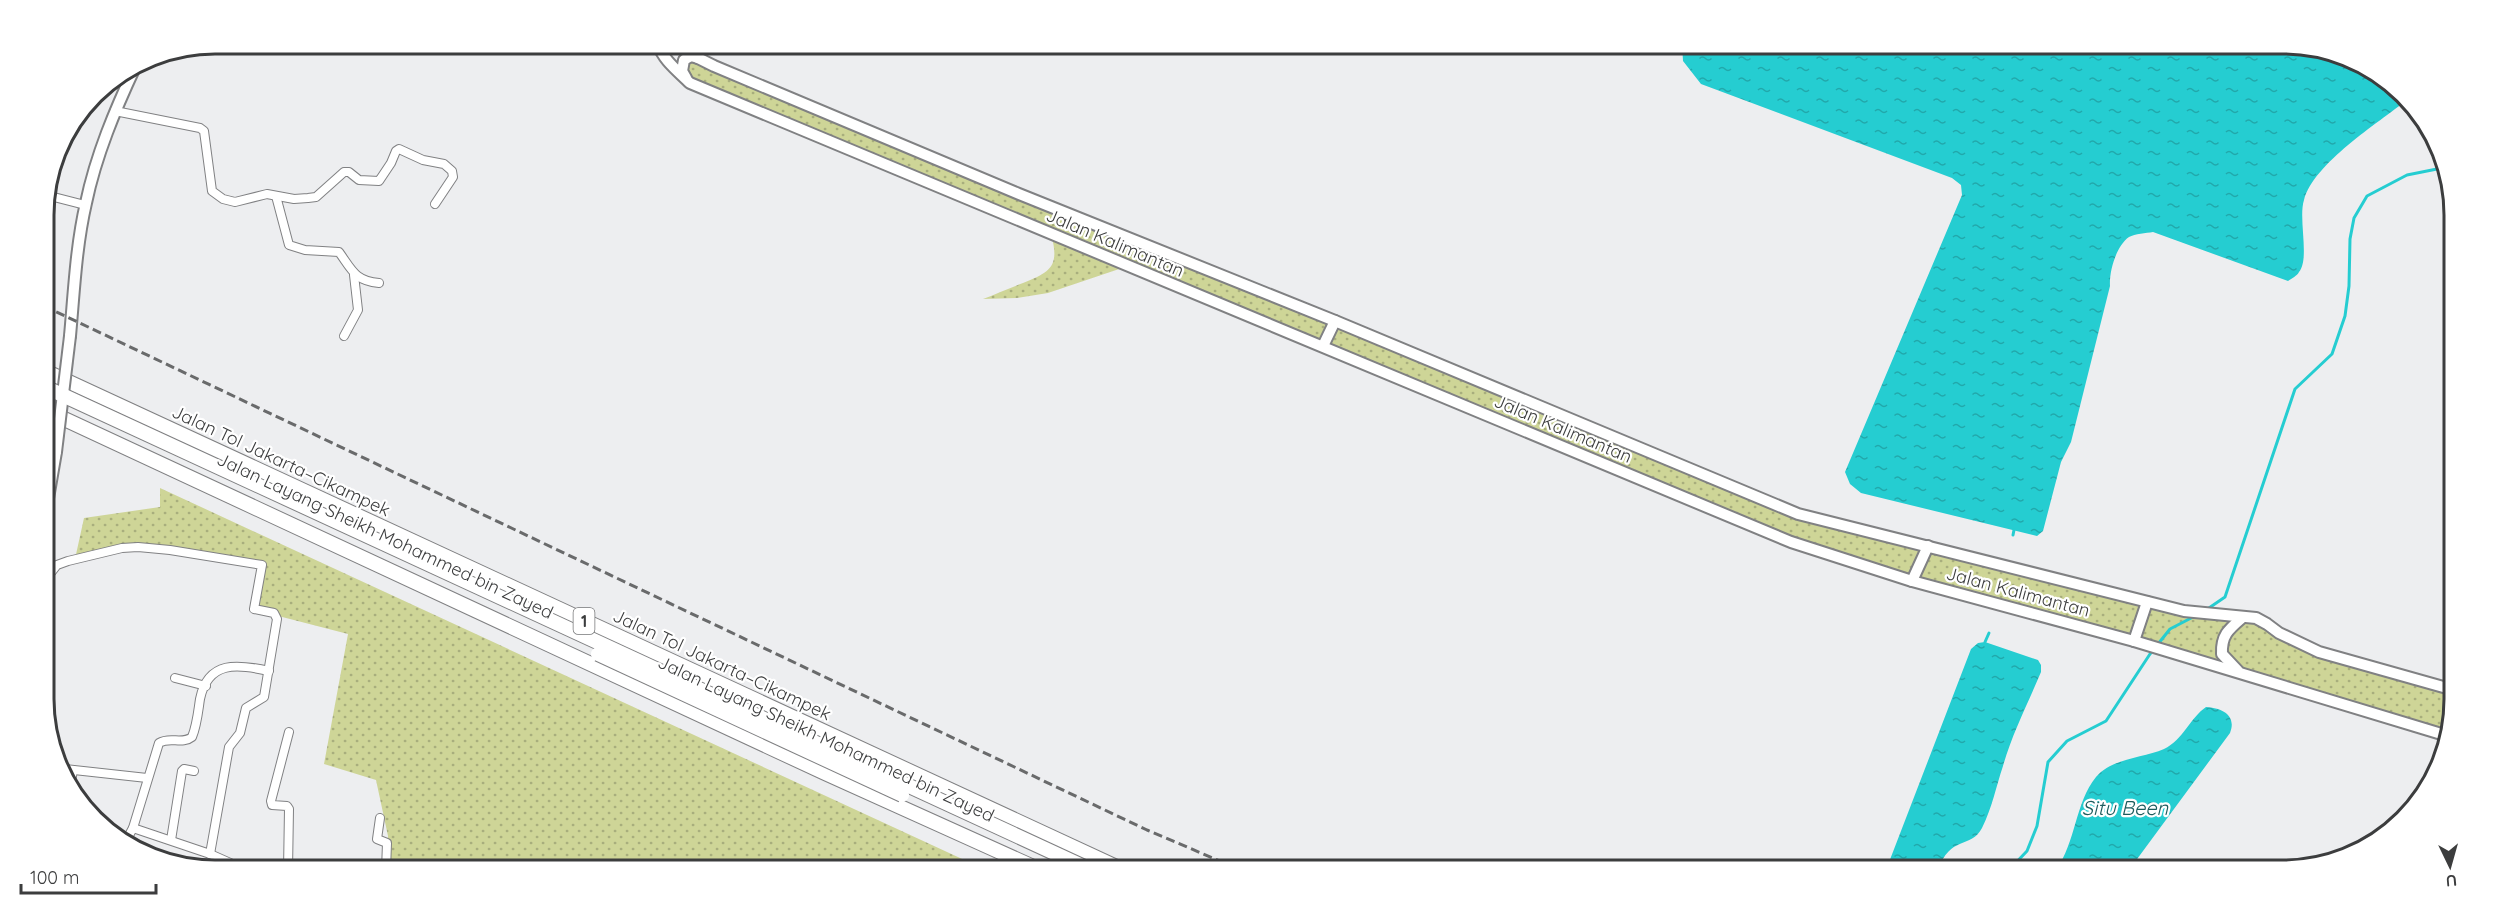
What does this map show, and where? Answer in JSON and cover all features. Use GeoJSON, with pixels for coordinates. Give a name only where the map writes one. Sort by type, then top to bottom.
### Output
{"type":"FeatureCollection","features":[{"type":"Feature","properties":{"kind":"highway","name":"Jalan Tol Jakarta–Cikampek"},"geometry":{"type":"LineString","coordinates":[[54,375],[1101,860]]}},
{"type":"Feature","properties":{"kind":"highway","name":"Jalan Layang Sheikh Mohammed bin Zayed"},"geometry":{"type":"LineString","coordinates":[[54,391],[1069,860]]}},
{"type":"Feature","properties":{"kind":"highway","name":"Jalan Layang Sheikh Mohammed bin Zayed"},"geometry":{"type":"LineString","coordinates":[[54,402],[877,784],[1048,860]]}},
{"type":"Feature","properties":{"kind":"highway","name":"1"},"geometry":{"type":"LineString","coordinates":[[54,414],[814,769],[1018,860]]}},
{"type":"Feature","properties":{"kind":"street"},"geometry":{"type":"LineString","coordinates":[[662,54],[690,83]]}},
{"type":"Feature","properties":{"kind":"street","name":"Jalan Kalimantan"},"geometry":{"type":"LineString","coordinates":[[693,54],[698,58],[1019,194],[1335,321],[1798,514],[2184,611],[2262,620],[2279,633],[2319,652],[2444,687]]}},
{"type":"Feature","properties":{"kind":"street"},"geometry":{"type":"LineString","coordinates":[[690,83],[682,70],[683,63],[691,56],[698,58]]}},
{"type":"Feature","properties":{"kind":"street"},"geometry":{"type":"LineString","coordinates":[[54,464],[86,204],[115,111],[130,79]]}},
{"type":"Feature","properties":{"kind":"street","name":"Jalan Kalimantan"},"geometry":{"type":"LineString","coordinates":[[690,83],[1791,542],[1912,581],[2134,641],[2440,734]]}},
{"type":"Feature","properties":{"kind":"street"},"geometry":{"type":"LineString","coordinates":[[115,111],[200,128],[204,131],[212,191],[223,199],[235,202],[260,195],[294,199],[316,197],[344,172],[349,172],[358,180],[379,181],[399,149],[423,160],[444,164],[452,171],[453,177],[435,204]]}},
{"type":"Feature","properties":{"kind":"street"},"geometry":{"type":"LineString","coordinates":[[276,196],[289,245],[305,250],[339,252],[354,275],[358,310],[344,336]]}},
{"type":"Feature","properties":{"kind":"street"},"geometry":{"type":"LineString","coordinates":[[55,197],[86,204]]}},
{"type":"Feature","properties":{"kind":"street"},"geometry":{"type":"LineString","coordinates":[[354,275],[366,281],[379,283]]}},
{"type":"Feature","properties":{"kind":"street"},"geometry":{"type":"LineString","coordinates":[[1323,346],[1335,321]]}},
{"type":"Feature","properties":{"kind":"street"},"geometry":{"type":"LineString","coordinates":[[1912,581],[1928,546]]}},
{"type":"Feature","properties":{"kind":"street"},"geometry":{"type":"LineString","coordinates":[[54,569],[57,565],[68,561],[138,547],[262,565],[254,609],[274,613],[277,619],[264,697],[246,708],[240,733],[229,747],[210,854]]}},
{"type":"Feature","properties":{"kind":"street"},"geometry":{"type":"LineString","coordinates":[[2134,641],[2146,602]]}},
{"type":"Feature","properties":{"kind":"street"},"geometry":{"type":"LineString","coordinates":[[2238,672],[2222,654],[2222,644],[2226,632],[2243,617]]}},
{"type":"Feature","properties":{"kind":"street"},"geometry":{"type":"LineString","coordinates":[[129,835],[159,743],[170,739],[188,740],[192,737],[201,696],[220,669],[233,665],[268,671]]}},
{"type":"Feature","properties":{"kind":"street"},"geometry":{"type":"LineString","coordinates":[[176,678],[206,686]]}},
{"type":"Feature","properties":{"kind":"street"},"geometry":{"type":"LineString","coordinates":[[288,860],[289,809],[287,806],[272,805],[271,801],[289,732]]}},
{"type":"Feature","properties":{"kind":"street"},"geometry":{"type":"LineString","coordinates":[[171,840],[182,771],[184,769],[194,771]]}},
{"type":"Feature","properties":{"kind":"street"},"geometry":{"type":"LineString","coordinates":[[71,770],[147,778]]}},
{"type":"Feature","properties":{"kind":"street"},"geometry":{"type":"LineString","coordinates":[[381,818],[377,839],[387,843],[386,860]]}},
{"type":"Feature","properties":{"kind":"street"},"geometry":{"type":"LineString","coordinates":[[133,828],[223,860]]}},
{"type":"Feature","properties":{"kind":"green space"},"geometry":{"type":"Polygon","coordinates":[[[687,58],[1798,514],[2147,602],[2243,617],[2279,634],[2444,687],[2441,731],[1791,542],[1128,266],[1048,293],[1017,298],[983,299],[1047,271],[1054,254],[1051,234],[690,83],[682,68],[687,58]]]}},
{"type":"Feature","properties":{"kind":"green space"},"geometry":{"type":"Polygon","coordinates":[[[160,488],[964,860],[387,860],[388,836],[376,780],[324,764],[348,634],[259,611],[264,568],[122,546],[75,559],[84,518],[160,507],[160,488]]]}},
{"type":"Feature","properties":{"kind":"water"},"geometry":{"type":"Polygon","coordinates":[[[1683,54],[2304,55],[2325,59],[2354,71],[2372,81],[2400,105],[2333,158],[2310,186],[2304,200],[2302,217],[2304,258],[2297,275],[2288,281],[2153,232],[2131,236],[2124,241],[2112,267],[2110,286],[2071,442],[2061,462],[2043,531],[2037,536],[1861,493],[1850,484],[1845,472],[1962,195],[1961,185],[1952,178],[1701,84],[1683,61],[1683,54]]]}},
{"type":"Feature","properties":{"kind":"water"},"geometry":{"type":"Polygon","coordinates":[[[1985,642],[2038,660],[2041,665],[2041,672],[2011,742],[1982,828],[1972,838],[1954,847],[1943,860],[1890,860],[1971,649],[1978,643],[1985,642]]]}},
{"type":"Feature","properties":{"kind":"water","name":"Situ Been"},"geometry":{"type":"Polygon","coordinates":[[[2206,707],[2227,714],[2232,727],[2230,733],[2136,860],[2062,860],[2084,799],[2096,777],[2119,762],[2156,752],[2171,745],[2206,707]]]}},
{"type":"Feature","properties":{"kind":"waterway"},"geometry":{"type":"LineString","coordinates":[[2206,610],[2225,597],[2295,389],[2332,354],[2345,316],[2349,286],[2350,239],[2354,218],[2367,196],[2407,175],[2437,169]]}},
{"type":"Feature","properties":{"kind":"waterway"},"geometry":{"type":"LineString","coordinates":[[2013,535],[2014,530]]}},
{"type":"Feature","properties":{"kind":"waterway"},"geometry":{"type":"LineString","coordinates":[[2018,860],[2027,851],[2037,826],[2048,762],[2067,741],[2106,721],[2150,654],[2170,629],[2195,616]]}},
{"type":"Feature","properties":{"kind":"waterway"},"geometry":{"type":"LineString","coordinates":[[1985,642],[1989,633]]}},
{"type":"Feature","properties":{"kind":"railway"},"geometry":{"type":"LineString","coordinates":[[54,311],[1147,830],[1218,860]]}}]}
